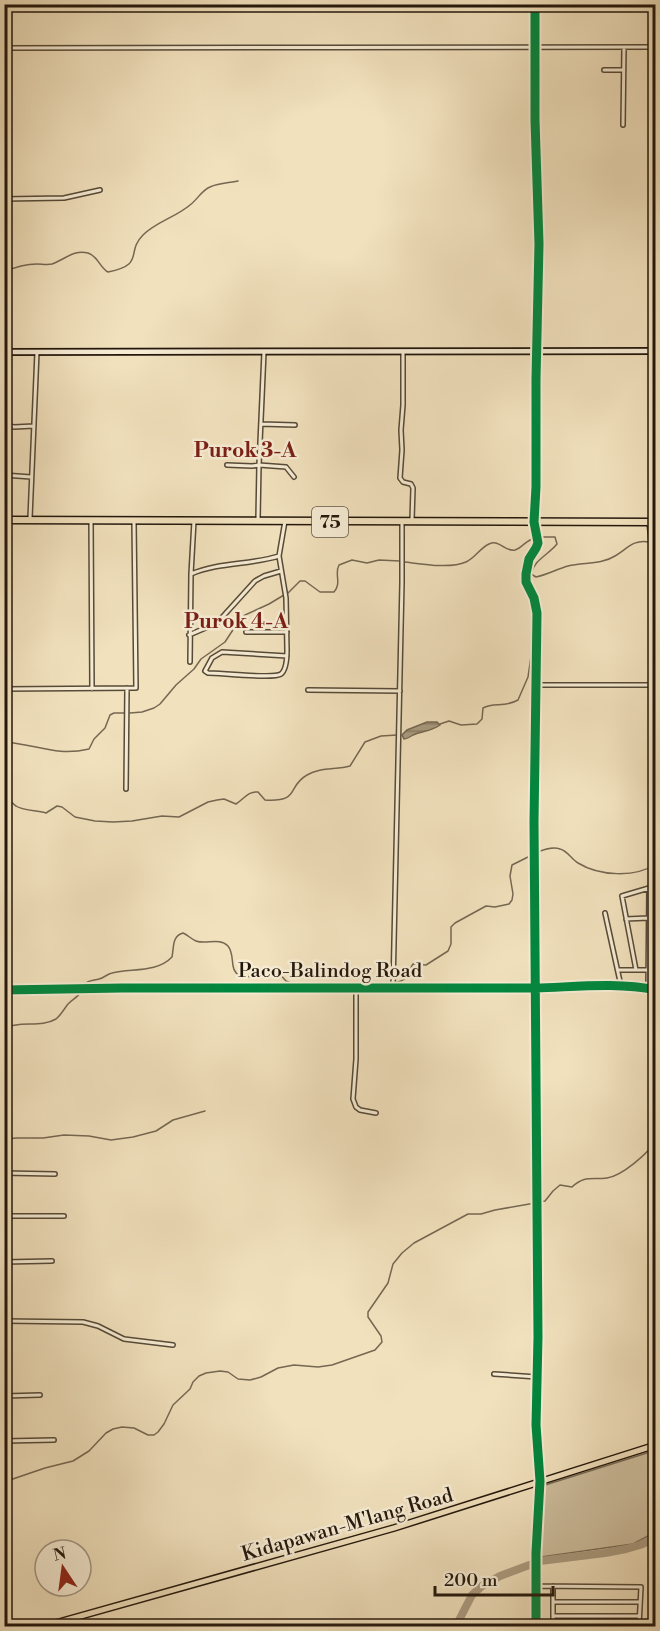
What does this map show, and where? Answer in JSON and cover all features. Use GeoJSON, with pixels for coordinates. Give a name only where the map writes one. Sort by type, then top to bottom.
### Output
{"type":"FeatureCollection","features":[{"type":"Feature","properties":{"kind":"highway","name":"75"},"geometry":{"type":"LineString","coordinates":[[4,520],[652,522]]}},
{"type":"Feature","properties":{"kind":"main road","name":"Kidapawan-M'lang Road"},"geometry":{"type":"LineString","coordinates":[[45,1626],[394,1528],[656,1445]]}},
{"type":"Feature","properties":{"kind":"street"},"geometry":{"type":"LineString","coordinates":[[535,4],[539,244],[534,522],[537,546],[529,559],[526,578],[537,613],[534,808],[537,1447],[540,1481],[536,1553],[536,1626]]}},
{"type":"Feature","properties":{"kind":"street"},"geometry":{"type":"LineString","coordinates":[[4,48],[656,47]]}},
{"type":"Feature","properties":{"kind":"street"},"geometry":{"type":"LineString","coordinates":[[623,125],[624,48]]}},
{"type":"Feature","properties":{"kind":"street"},"geometry":{"type":"LineString","coordinates":[[604,70],[624,70]]}},
{"type":"Feature","properties":{"kind":"street"},"geometry":{"type":"LineString","coordinates":[[4,199],[64,198],[100,190]]}},
{"type":"Feature","properties":{"kind":"street"},"geometry":{"type":"LineString","coordinates":[[403,351],[400,478],[403,482],[411,484],[413,488],[412,522]]}},
{"type":"Feature","properties":{"kind":"street"},"geometry":{"type":"LineString","coordinates":[[4,352],[656,351]]}},
{"type":"Feature","properties":{"kind":"street"},"geometry":{"type":"LineString","coordinates":[[30,520],[38,352]]}},
{"type":"Feature","properties":{"kind":"street"},"geometry":{"type":"LineString","coordinates":[[258,521],[264,352]]}},
{"type":"Feature","properties":{"kind":"street"},"geometry":{"type":"LineString","coordinates":[[4,424],[14,427],[34,426]]}},
{"type":"Feature","properties":{"kind":"street"},"geometry":{"type":"LineString","coordinates":[[261,424],[296,425]]}},
{"type":"Feature","properties":{"kind":"street"},"geometry":{"type":"LineString","coordinates":[[227,465],[286,467],[294,477]]}},
{"type":"Feature","properties":{"kind":"street"},"geometry":{"type":"LineString","coordinates":[[4,475],[31,477]]}},
{"type":"Feature","properties":{"kind":"street"},"geometry":{"type":"LineString","coordinates":[[91,520],[92,688]]}},
{"type":"Feature","properties":{"kind":"street"},"geometry":{"type":"LineString","coordinates":[[4,689],[136,688],[134,520]]}},
{"type":"Feature","properties":{"kind":"street"},"geometry":{"type":"LineString","coordinates":[[190,663],[194,521]]}},
{"type":"Feature","properties":{"kind":"street"},"geometry":{"type":"LineString","coordinates":[[285,521],[279,556],[286,593],[287,656],[283,672],[278,675],[263,676],[205,671],[212,658],[222,652],[287,656]]}},
{"type":"Feature","properties":{"kind":"street"},"geometry":{"type":"LineString","coordinates":[[393,987],[402,522]]}},
{"type":"Feature","properties":{"kind":"street"},"geometry":{"type":"LineString","coordinates":[[652,522],[652,550],[656,554]]}},
{"type":"Feature","properties":{"kind":"street"},"geometry":{"type":"LineString","coordinates":[[191,574],[217,566],[279,556]]}},
{"type":"Feature","properties":{"kind":"street"},"geometry":{"type":"LineString","coordinates":[[189,635],[217,623],[255,581],[281,571]]}},
{"type":"Feature","properties":{"kind":"street"},"geometry":{"type":"LineString","coordinates":[[246,632],[287,632]]}},
{"type":"Feature","properties":{"kind":"street"},"geometry":{"type":"LineString","coordinates":[[536,685],[654,685]]}},
{"type":"Feature","properties":{"kind":"street"},"geometry":{"type":"LineString","coordinates":[[126,789],[127,688]]}},
{"type":"Feature","properties":{"kind":"street"},"geometry":{"type":"LineString","coordinates":[[308,690],[400,691]]}},
{"type":"Feature","properties":{"kind":"street"},"geometry":{"type":"LineString","coordinates":[[636,970],[622,896],[649,888],[648,988]]}},
{"type":"Feature","properties":{"kind":"street"},"geometry":{"type":"LineString","coordinates":[[605,913],[621,986]]}},
{"type":"Feature","properties":{"kind":"street"},"geometry":{"type":"LineString","coordinates":[[626,919],[649,918]]}},
{"type":"Feature","properties":{"kind":"street"},"geometry":{"type":"LineString","coordinates":[[618,970],[648,970]]}},
{"type":"Feature","properties":{"kind":"street","name":"Paco-Balindog Road"},"geometry":{"type":"LineString","coordinates":[[4,990],[621,986],[656,990]]}},
{"type":"Feature","properties":{"kind":"street"},"geometry":{"type":"LineString","coordinates":[[356,988],[356,1059],[353,1099],[360,1110],[376,1113]]}},
{"type":"Feature","properties":{"kind":"street"},"geometry":{"type":"LineString","coordinates":[[4,1173],[55,1174]]}},
{"type":"Feature","properties":{"kind":"street"},"geometry":{"type":"LineString","coordinates":[[4,1216],[64,1216]]}},
{"type":"Feature","properties":{"kind":"street"},"geometry":{"type":"LineString","coordinates":[[4,1262],[52,1262]]}},
{"type":"Feature","properties":{"kind":"street"},"geometry":{"type":"LineString","coordinates":[[4,1321],[83,1322],[98,1326],[124,1339],[173,1346]]}},
{"type":"Feature","properties":{"kind":"street"},"geometry":{"type":"LineString","coordinates":[[494,1374],[537,1377]]}},
{"type":"Feature","properties":{"kind":"street"},"geometry":{"type":"LineString","coordinates":[[4,1396],[40,1395]]}},
{"type":"Feature","properties":{"kind":"street"},"geometry":{"type":"LineString","coordinates":[[4,1441],[54,1440]]}},
{"type":"Feature","properties":{"kind":"street"},"geometry":{"type":"LineString","coordinates":[[536,1586],[641,1587],[639,1626]]}},
{"type":"Feature","properties":{"kind":"street"},"geometry":{"type":"LineString","coordinates":[[553,1586],[554,1626]]}},
{"type":"Feature","properties":{"kind":"street"},"geometry":{"type":"LineString","coordinates":[[553,1602],[640,1602]]}},
{"type":"Feature","properties":{"kind":"street"},"geometry":{"type":"LineString","coordinates":[[553,1616],[639,1616]]}},
{"type":"Feature","properties":{"kind":"shaded area"},"geometry":{"type":"Polygon","coordinates":[[[427,722],[437,722],[440,725],[404,739],[402,735],[407,730],[427,722]]]}},
{"type":"Feature","properties":{"kind":"shaded area"},"geometry":{"type":"Polygon","coordinates":[[[650,1452],[654,1475],[654,1531],[650,1535],[633,1544],[541,1557],[542,1486],[650,1452]]]}},
{"type":"Feature","properties":{"kind":"waterway"},"geometry":{"type":"LineString","coordinates":[[4,272],[25,265],[52,264],[78,252],[88,253],[108,272],[120,269],[131,262],[138,241],[148,230],[193,203],[207,188],[238,181]]}},
{"type":"Feature","properties":{"kind":"waterway"},"geometry":{"type":"LineString","coordinates":[[540,537],[555,537],[557,544],[535,565],[531,574],[536,577],[568,566],[604,561],[634,543],[649,542]]}},
{"type":"Feature","properties":{"kind":"waterway"},"geometry":{"type":"LineString","coordinates":[[405,562],[436,565],[459,564],[466,562],[489,544],[496,543],[515,550],[535,538]]}},
{"type":"Feature","properties":{"kind":"waterway"},"geometry":{"type":"LineString","coordinates":[[288,593],[300,581],[305,581],[320,592],[334,592],[339,565],[352,560],[367,563],[379,560],[400,561]]}},
{"type":"Feature","properties":{"kind":"waterway"},"geometry":{"type":"LineString","coordinates":[[130,713],[142,712],[160,704],[201,659],[225,642],[240,619],[284,595]]}},
{"type":"Feature","properties":{"kind":"waterway"},"geometry":{"type":"LineString","coordinates":[[440,724],[449,721],[461,725],[477,724],[482,719],[483,708],[518,700],[528,677],[531,656]]}},
{"type":"Feature","properties":{"kind":"waterway"},"geometry":{"type":"LineString","coordinates":[[4,742],[66,752],[89,749],[94,739],[105,728],[110,715],[125,713]]}},
{"type":"Feature","properties":{"kind":"waterway"},"geometry":{"type":"LineString","coordinates":[[4,797],[22,808],[46,813],[57,806],[75,817],[95,821],[113,822],[162,816],[179,817],[208,802],[224,799],[236,804],[255,792],[258,792],[265,800],[284,799],[292,793],[301,780],[312,772],[350,766],[365,742],[381,736],[397,735]]}},
{"type":"Feature","properties":{"kind":"waterway"},"geometry":{"type":"LineString","coordinates":[[537,852],[557,848],[565,851],[578,863],[606,873],[638,872],[656,864]]}},
{"type":"Feature","properties":{"kind":"waterway"},"geometry":{"type":"LineString","coordinates":[[395,983],[405,978],[413,964],[426,965],[448,951],[451,944],[451,927],[455,923],[486,906],[509,904],[513,894],[510,876],[512,865],[532,855]]}},
{"type":"Feature","properties":{"kind":"waterway"},"geometry":{"type":"LineString","coordinates":[[82,987],[88,982],[110,974],[159,966],[172,957],[175,939],[183,933],[196,941],[221,942],[228,946],[232,954],[234,970],[240,976],[262,976],[273,970],[291,983],[354,985],[391,983]]}},
{"type":"Feature","properties":{"kind":"waterway"},"geometry":{"type":"LineString","coordinates":[[4,1028],[17,1024],[50,1022],[56,1019],[82,991]]}},
{"type":"Feature","properties":{"kind":"waterway"},"geometry":{"type":"LineString","coordinates":[[4,1139],[64,1135],[111,1140],[133,1137],[156,1131],[173,1120],[205,1111]]}},
{"type":"Feature","properties":{"kind":"waterway"},"geometry":{"type":"LineString","coordinates":[[538,1202],[545,1201],[560,1185],[572,1187],[585,1179],[607,1178],[620,1173],[647,1152],[656,1141]]}},
{"type":"Feature","properties":{"kind":"waterway"},"geometry":{"type":"LineString","coordinates":[[4,1482],[73,1461],[89,1451],[113,1429],[134,1428],[148,1435],[154,1435],[164,1424],[173,1405],[190,1389],[199,1376],[206,1373],[228,1372],[238,1379],[250,1380],[278,1368],[294,1365],[318,1367],[332,1365],[375,1350],[382,1342],[381,1336],[368,1317],[368,1312],[388,1283],[393,1264],[402,1253],[414,1243],[468,1214],[481,1214],[535,1203]]}},
{"type":"Feature","properties":{"kind":"waterway"},"geometry":{"type":"LineString","coordinates":[[656,1414],[654,1416],[656,1424]]}},
{"type":"Feature","properties":{"kind":"waterway"},"geometry":{"type":"LineString","coordinates":[[656,1480],[656,1518]]}},
{"type":"Feature","properties":{"kind":"waterway"},"geometry":{"type":"LineString","coordinates":[[456,1626],[472,1595],[482,1586],[500,1576],[540,1561],[626,1549],[656,1538]]}},
{"type":"Feature","properties":{"kind":"cycle path"},"geometry":{"type":"LineString","coordinates":[[535,4],[535,120],[539,244],[534,522],[538,543],[529,559],[526,582],[534,598],[537,613],[534,822],[538,1337],[536,1425],[540,1481],[536,1553],[536,1626]]}},
{"type":"Feature","properties":{"kind":"cycle path"},"geometry":{"type":"LineString","coordinates":[[4,990],[581,986],[656,990]]}},
{"type":"Feature","properties":{"kind":"district","name":"Purok 3-A"},"geometry":{"type":"Point","coordinates":[245,450]}},
{"type":"Feature","properties":{"kind":"district","name":"Purok 4-A"},"geometry":{"type":"Point","coordinates":[236,621]}}]}
